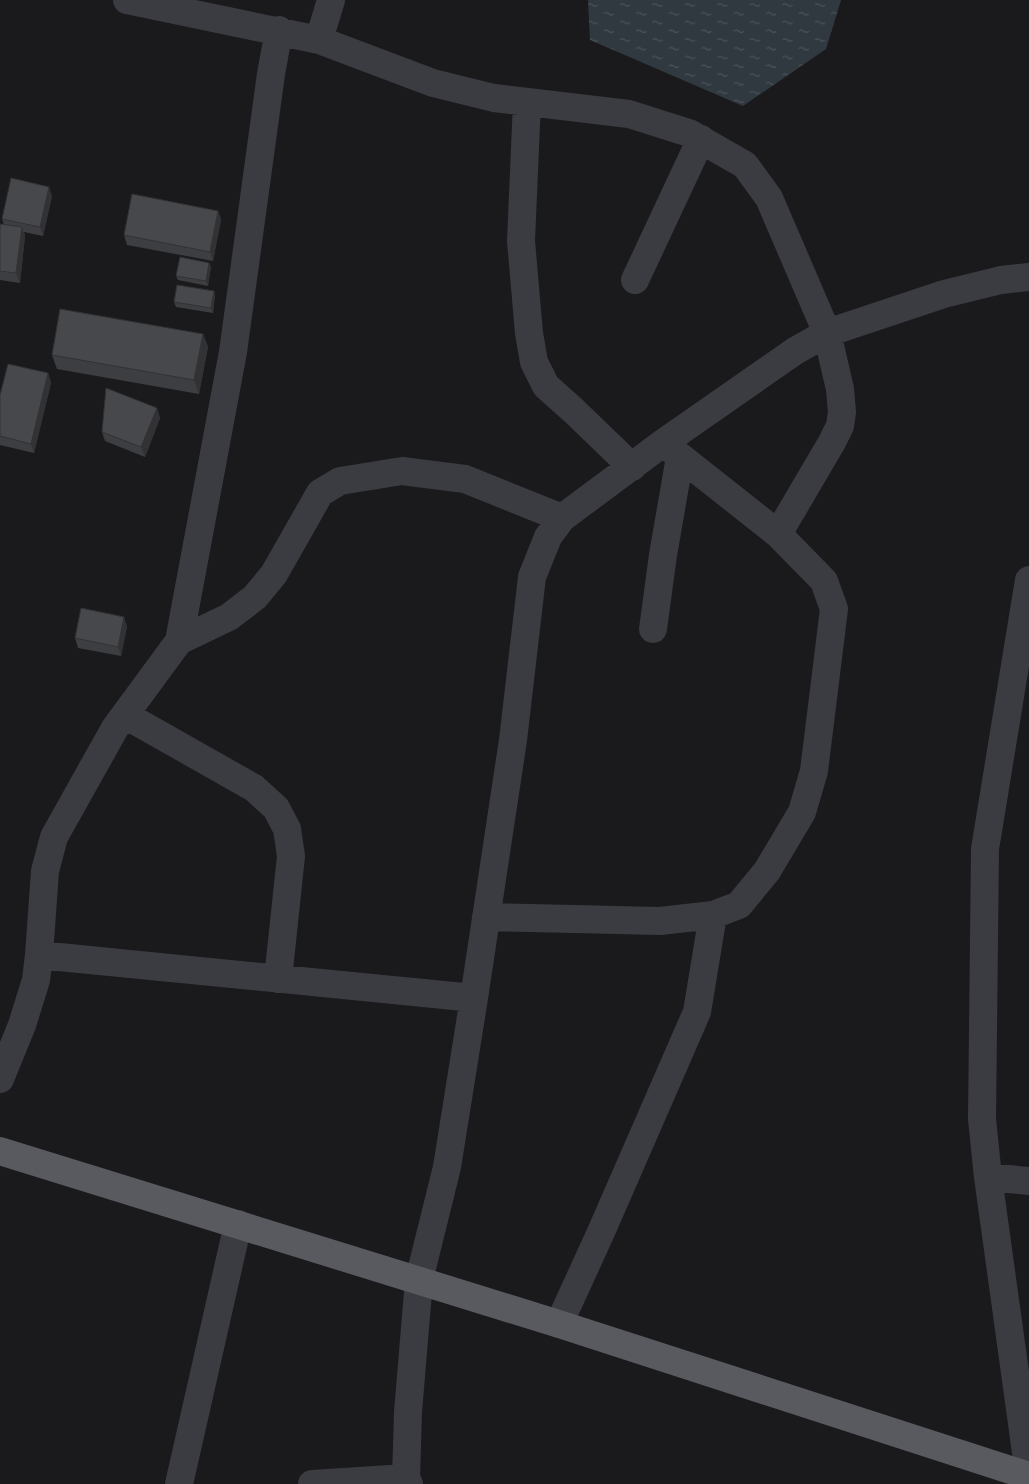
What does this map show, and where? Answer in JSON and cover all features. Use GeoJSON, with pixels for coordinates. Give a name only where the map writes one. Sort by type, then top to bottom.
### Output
{"type":"FeatureCollection","features":[{"type":"Feature","properties":{"kind":"main road"},"geometry":{"type":"LineString","coordinates":[[0,1151],[559,1324],[1029,1475]]}},
{"type":"Feature","properties":{"kind":"street"},"geometry":{"type":"LineString","coordinates":[[127,0],[279,30],[319,40],[433,83],[494,98],[629,114],[689,133],[745,165],[769,198],[827,333],[840,389],[842,412],[840,426],[778,534]]}},
{"type":"Feature","properties":{"kind":"street"},"geometry":{"type":"LineString","coordinates":[[319,40],[331,0]]}},
{"type":"Feature","properties":{"kind":"street"},"geometry":{"type":"LineString","coordinates":[[0,1079],[22,1025],[36,980],[45,871],[54,837],[115,728],[179,641],[233,352],[271,74],[279,30]]}},
{"type":"Feature","properties":{"kind":"street"},"geometry":{"type":"LineString","coordinates":[[527,102],[521,241],[529,333],[534,362],[546,386],[632,467]]}},
{"type":"Feature","properties":{"kind":"street"},"geometry":{"type":"LineString","coordinates":[[635,280],[701,139]]}},
{"type":"Feature","properties":{"kind":"street"},"geometry":{"type":"LineString","coordinates":[[312,1484],[407,1481],[408,1412],[418,1280],[447,1167],[513,740],[532,577],[548,537],[562,518],[632,467],[671,450],[788,355],[827,333],[944,294],[1001,280],[1029,277]]}},
{"type":"Feature","properties":{"kind":"street"},"geometry":{"type":"LineString","coordinates":[[486,918],[660,921],[713,915],[740,906],[768,871],[802,812],[814,771],[834,609],[824,581],[778,534],[671,450]]}},
{"type":"Feature","properties":{"kind":"street"},"geometry":{"type":"LineString","coordinates":[[654,629],[663,555],[671,450]]}},
{"type":"Feature","properties":{"kind":"street"},"geometry":{"type":"LineString","coordinates":[[179,641],[229,617],[255,597],[274,574],[320,493],[340,481],[402,471],[465,479],[562,518]]}},
{"type":"Feature","properties":{"kind":"street"},"geometry":{"type":"LineString","coordinates":[[1028,594],[986,849],[982,1119],[988,1177],[1022,1373],[1029,1475]]}},
{"type":"Feature","properties":{"kind":"street"},"geometry":{"type":"LineString","coordinates":[[124,715],[254,788],[276,808],[287,829],[291,856],[278,979]]}},
{"type":"Feature","properties":{"kind":"street"},"geometry":{"type":"LineString","coordinates":[[559,1324],[697,1012],[713,915]]}},
{"type":"Feature","properties":{"kind":"street"},"geometry":{"type":"LineString","coordinates":[[39,955],[474,998]]}},
{"type":"Feature","properties":{"kind":"street"},"geometry":{"type":"LineString","coordinates":[[988,1177],[1029,1181]]}},
{"type":"Feature","properties":{"kind":"street"},"geometry":{"type":"LineString","coordinates":[[178,1484],[238,1224]]}},
{"type":"Feature","properties":{"kind":"water"},"geometry":{"type":"Polygon","coordinates":[[[588,0],[841,0],[826,49],[743,106],[590,40],[588,0]]]}},
{"type":"Feature","properties":{"kind":"building"},"geometry":{"type":"Polygon","coordinates":[[[11,178],[49,187],[40,227],[2,219],[11,178]]]}},
{"type":"Feature","properties":{"kind":"building"},"geometry":{"type":"Polygon","coordinates":[[[132,194],[218,211],[210,252],[124,235],[132,194]]]}},
{"type":"Feature","properties":{"kind":"building"},"geometry":{"type":"Polygon","coordinates":[[[0,224],[22,227],[16,273],[0,271],[0,224]]]}},
{"type":"Feature","properties":{"kind":"building"},"geometry":{"type":"Polygon","coordinates":[[[180,257],[209,263],[206,281],[176,276],[180,257]]]}},
{"type":"Feature","properties":{"kind":"building"},"geometry":{"type":"Polygon","coordinates":[[[177,285],[214,291],[211,308],[174,302],[177,285]]]}},
{"type":"Feature","properties":{"kind":"building"},"geometry":{"type":"Polygon","coordinates":[[[60,309],[203,334],[194,380],[52,355],[60,309]]]}},
{"type":"Feature","properties":{"kind":"building"},"geometry":{"type":"Polygon","coordinates":[[[8,364],[48,373],[31,444],[0,436],[0,395],[8,364]]]}},
{"type":"Feature","properties":{"kind":"building"},"geometry":{"type":"Polygon","coordinates":[[[106,388],[157,408],[141,447],[102,432],[106,388]]]}},
{"type":"Feature","properties":{"kind":"building"},"geometry":{"type":"Polygon","coordinates":[[[81,608],[124,617],[118,647],[75,638],[81,608]]]}}]}
